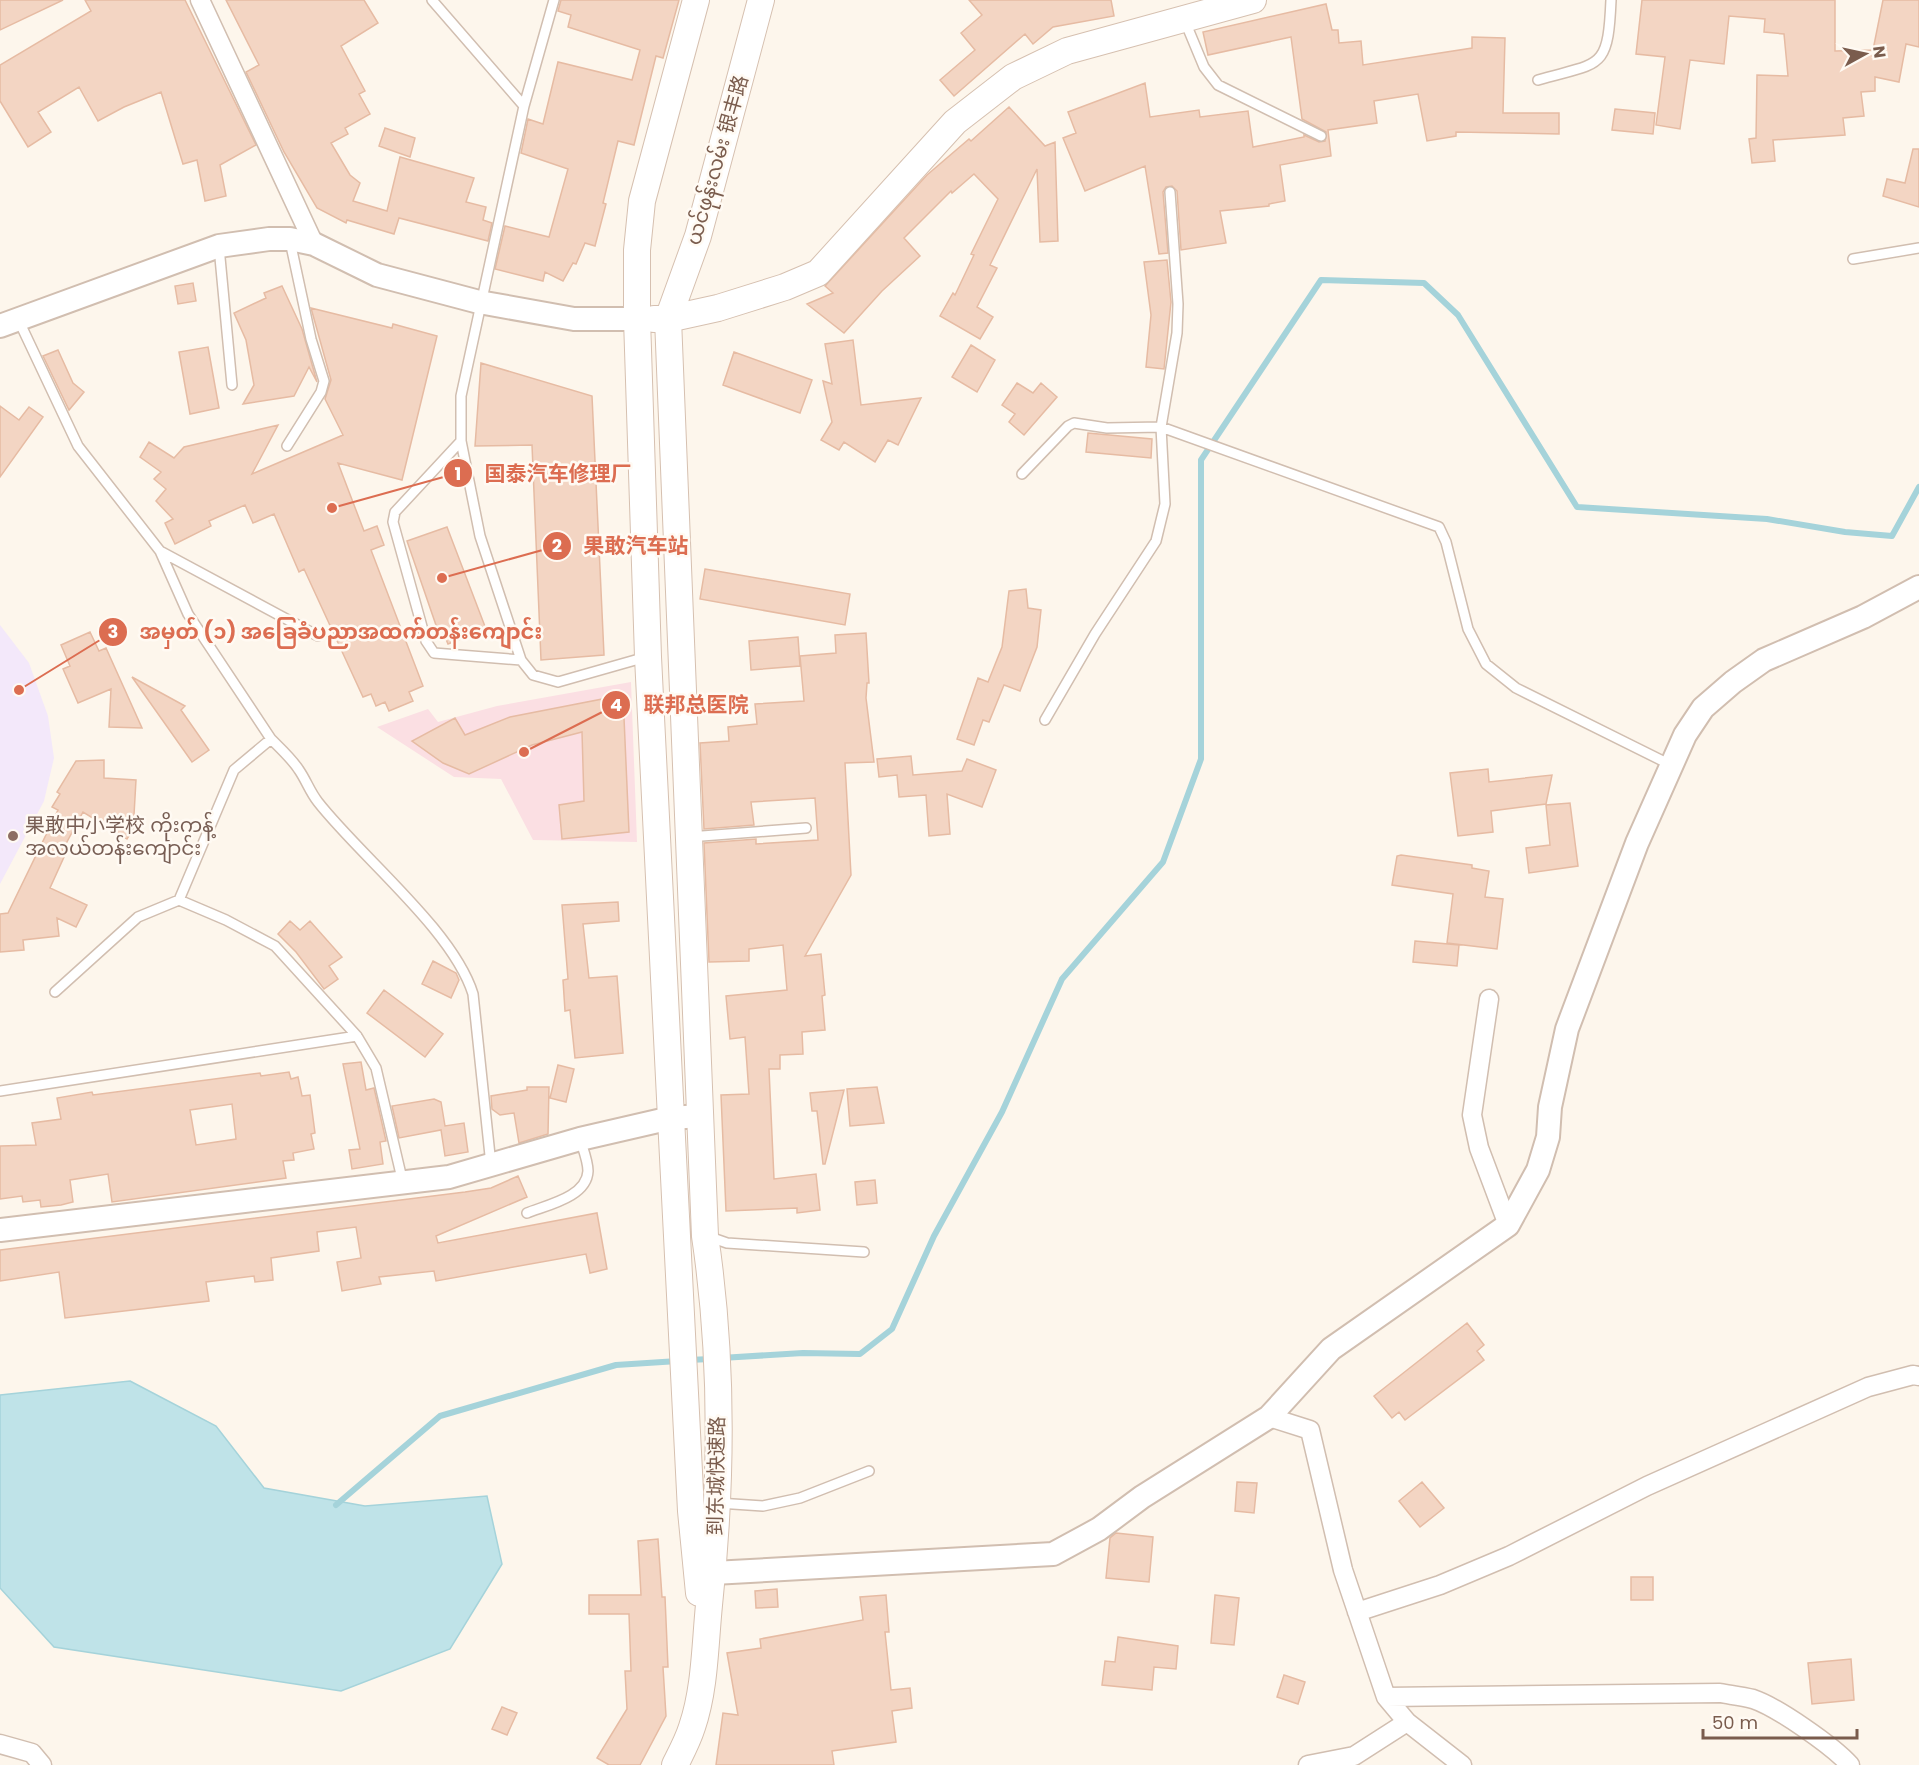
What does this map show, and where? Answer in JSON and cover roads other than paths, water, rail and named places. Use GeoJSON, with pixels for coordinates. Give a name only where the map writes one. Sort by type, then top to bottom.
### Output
{"type":"FeatureCollection","features":[{"type":"Feature","properties":{"kind":"main road"},"geometry":{"type":"LineString","coordinates":[[696,0],[642,201],[637,250],[637,319],[668,319],[718,308],[785,287],[818,273],[955,122],[1013,77],[1067,51],[1253,0]]}},
{"type":"Feature","properties":{"kind":"main road","name":"ယင်ဖုန်းလမ်း 银丰路"},"geometry":{"type":"LineString","coordinates":[[668,319],[698,236],[761,0]]}},
{"type":"Feature","properties":{"kind":"main road","name":"到东城快速路"},"geometry":{"type":"LineString","coordinates":[[637,319],[648,657],[670,1118],[687,1387],[692,1511],[705,1653]]}},
{"type":"Feature","properties":{"kind":"main road","name":"到东城快速路"},"geometry":{"type":"LineString","coordinates":[[668,319],[687,837],[705,1236],[714,1299],[717,1385],[713,1573],[705,1653],[692,1727],[675,1765]]}},
{"type":"Feature","properties":{"kind":"street"},"geometry":{"type":"LineString","coordinates":[[200,0],[314,244]]}},
{"type":"Feature","properties":{"kind":"street"},"geometry":{"type":"LineString","coordinates":[[9,323],[219,246],[269,239],[290,239],[314,244],[377,275],[479,302],[574,319],[637,319]]}},
{"type":"Feature","properties":{"kind":"street"},"geometry":{"type":"LineString","coordinates":[[713,1573],[1053,1554],[1099,1528],[1142,1497],[1269,1418],[1331,1349],[1508,1225],[1538,1170],[1548,1137],[1550,1107],[1567,1029],[1637,843],[1685,735],[1703,708],[1732,681],[1764,660],[1863,617],[1919,587]]}},
{"type":"Feature","properties":{"kind":"street"},"geometry":{"type":"LineString","coordinates":[[1490,999],[1472,1115],[1479,1148],[1508,1225]]}},
{"type":"Feature","properties":{"kind":"street"},"geometry":{"type":"LineString","coordinates":[[0,1230],[449,1177],[580,1139],[670,1118],[700,1116]]}},
{"type":"Feature","properties":{"kind":"street"},"geometry":{"type":"LineString","coordinates":[[1357,1612],[1440,1585],[1509,1556],[1647,1486],[1868,1386],[1919,1376]]}},
{"type":"Feature","properties":{"kind":"street"},"geometry":{"type":"LineString","coordinates":[[1269,1418],[1310,1430],[1343,1570],[1386,1696],[1407,1722],[1462,1765]]}},
{"type":"Feature","properties":{"kind":"street"},"geometry":{"type":"LineString","coordinates":[[1386,1696],[1720,1693],[1754,1700],[1804,1729],[1839,1753],[1850,1765]]}},
{"type":"Feature","properties":{"kind":"street"},"geometry":{"type":"LineString","coordinates":[[1308,1765],[1354,1756],[1407,1722]]}},
{"type":"Feature","properties":{"kind":"street"},"geometry":{"type":"LineString","coordinates":[[0,1744],[32,1754],[42,1765]]}},
{"type":"Feature","properties":{"kind":"lane"},"geometry":{"type":"LineString","coordinates":[[432,0],[524,106]]}},
{"type":"Feature","properties":{"kind":"lane"},"geometry":{"type":"LineString","coordinates":[[554,0],[524,106],[479,302],[461,396],[461,441],[480,536],[521,660],[533,675],[558,682],[648,657]]}},
{"type":"Feature","properties":{"kind":"lane"},"geometry":{"type":"LineString","coordinates":[[1538,80],[1592,65],[1605,54],[1610,38],[1611,0]]}},
{"type":"Feature","properties":{"kind":"lane"},"geometry":{"type":"LineString","coordinates":[[1183,18],[1203,67],[1218,85],[1321,136]]}},
{"type":"Feature","properties":{"kind":"lane"},"geometry":{"type":"LineString","coordinates":[[1045,720],[1095,634],[1156,541],[1165,504],[1161,427],[1176,333],[1178,304],[1170,192]]}},
{"type":"Feature","properties":{"kind":"lane"},"geometry":{"type":"LineString","coordinates":[[287,446],[321,392],[324,381],[311,339],[290,239]]}},
{"type":"Feature","properties":{"kind":"lane"},"geometry":{"type":"LineString","coordinates":[[219,246],[232,385]]}},
{"type":"Feature","properties":{"kind":"lane"},"geometry":{"type":"LineString","coordinates":[[1853,259],[1919,248]]}},
{"type":"Feature","properties":{"kind":"lane"},"geometry":{"type":"LineString","coordinates":[[9,323],[78,446],[159,551],[188,614],[271,739],[298,768],[316,801],[420,914],[454,955],[467,976],[472,994],[491,1165]]}},
{"type":"Feature","properties":{"kind":"lane"},"geometry":{"type":"LineString","coordinates":[[1022,474],[1068,426],[1074,423],[1107,428],[1161,427],[1439,528],[1446,542],[1468,629],[1485,664],[1516,688],[1671,765]]}},
{"type":"Feature","properties":{"kind":"lane"},"geometry":{"type":"LineString","coordinates":[[461,441],[395,512],[393,522],[426,642],[434,652],[521,660]]}},
{"type":"Feature","properties":{"kind":"lane"},"geometry":{"type":"LineString","coordinates":[[159,551],[318,636]]}},
{"type":"Feature","properties":{"kind":"lane"},"geometry":{"type":"LineString","coordinates":[[56,992],[138,917],[179,900],[234,770],[271,739]]}},
{"type":"Feature","properties":{"kind":"lane"},"geometry":{"type":"LineString","coordinates":[[687,837],[806,828]]}},
{"type":"Feature","properties":{"kind":"lane"},"geometry":{"type":"LineString","coordinates":[[179,900],[226,920],[275,946],[357,1036],[376,1068],[403,1183]]}},
{"type":"Feature","properties":{"kind":"lane"},"geometry":{"type":"LineString","coordinates":[[0,1091],[357,1036]]}},
{"type":"Feature","properties":{"kind":"lane"},"geometry":{"type":"LineString","coordinates":[[526,1214],[579,1191],[586,1183],[588,1169],[580,1139]]}},
{"type":"Feature","properties":{"kind":"lane"},"geometry":{"type":"LineString","coordinates":[[705,1236],[727,1243],[864,1252]]}},
{"type":"Feature","properties":{"kind":"lane"},"geometry":{"type":"LineString","coordinates":[[716,1503],[772,1504],[800,1498],[868,1471]]}},
{"type":"Feature","properties":{"kind":"water"},"geometry":{"type":"Polygon","coordinates":[[[130,1381],[216,1426],[264,1488],[365,1506],[487,1496],[502,1564],[450,1649],[341,1691],[54,1647],[0,1588],[0,1395],[130,1381]]]}},
{"type":"Feature","properties":{"kind":"waterway"},"geometry":{"type":"LineString","coordinates":[[721,1358],[803,1353],[860,1354],[892,1329],[934,1236],[1002,1112],[1062,979],[1163,862],[1201,759],[1201,460],[1321,280],[1424,283],[1458,315],[1577,507],[1767,519],[1845,532],[1892,536],[1919,487]]}},
{"type":"Feature","properties":{"kind":"waterway"},"geometry":{"type":"LineString","coordinates":[[688,1360],[711,1359]]}},
{"type":"Feature","properties":{"kind":"waterway"},"geometry":{"type":"LineString","coordinates":[[336,1505],[440,1416],[616,1365],[678,1361]]}},
{"type":"Feature","properties":{"kind":"place","name":"国泰汽车修理厂"},"geometry":{"type":"Point","coordinates":[332,508]}},
{"type":"Feature","properties":{"kind":"place","name":"果敢汽车站"},"geometry":{"type":"Point","coordinates":[442,578]}},
{"type":"Feature","properties":{"kind":"place","name":"အမှတ် (၁) အခြေခံပညာအထက်တန်းကျောင်း"},"geometry":{"type":"Point","coordinates":[19,690]}},
{"type":"Feature","properties":{"kind":"place","name":"联邦总医院"},"geometry":{"type":"Point","coordinates":[524,752]}},
{"type":"Feature","properties":{"kind":"place","name":"果敢中小学校 ကိုးကန့် အလယ်တန်းကျောင်း"},"geometry":{"type":"Point","coordinates":[13,836]}}]}
